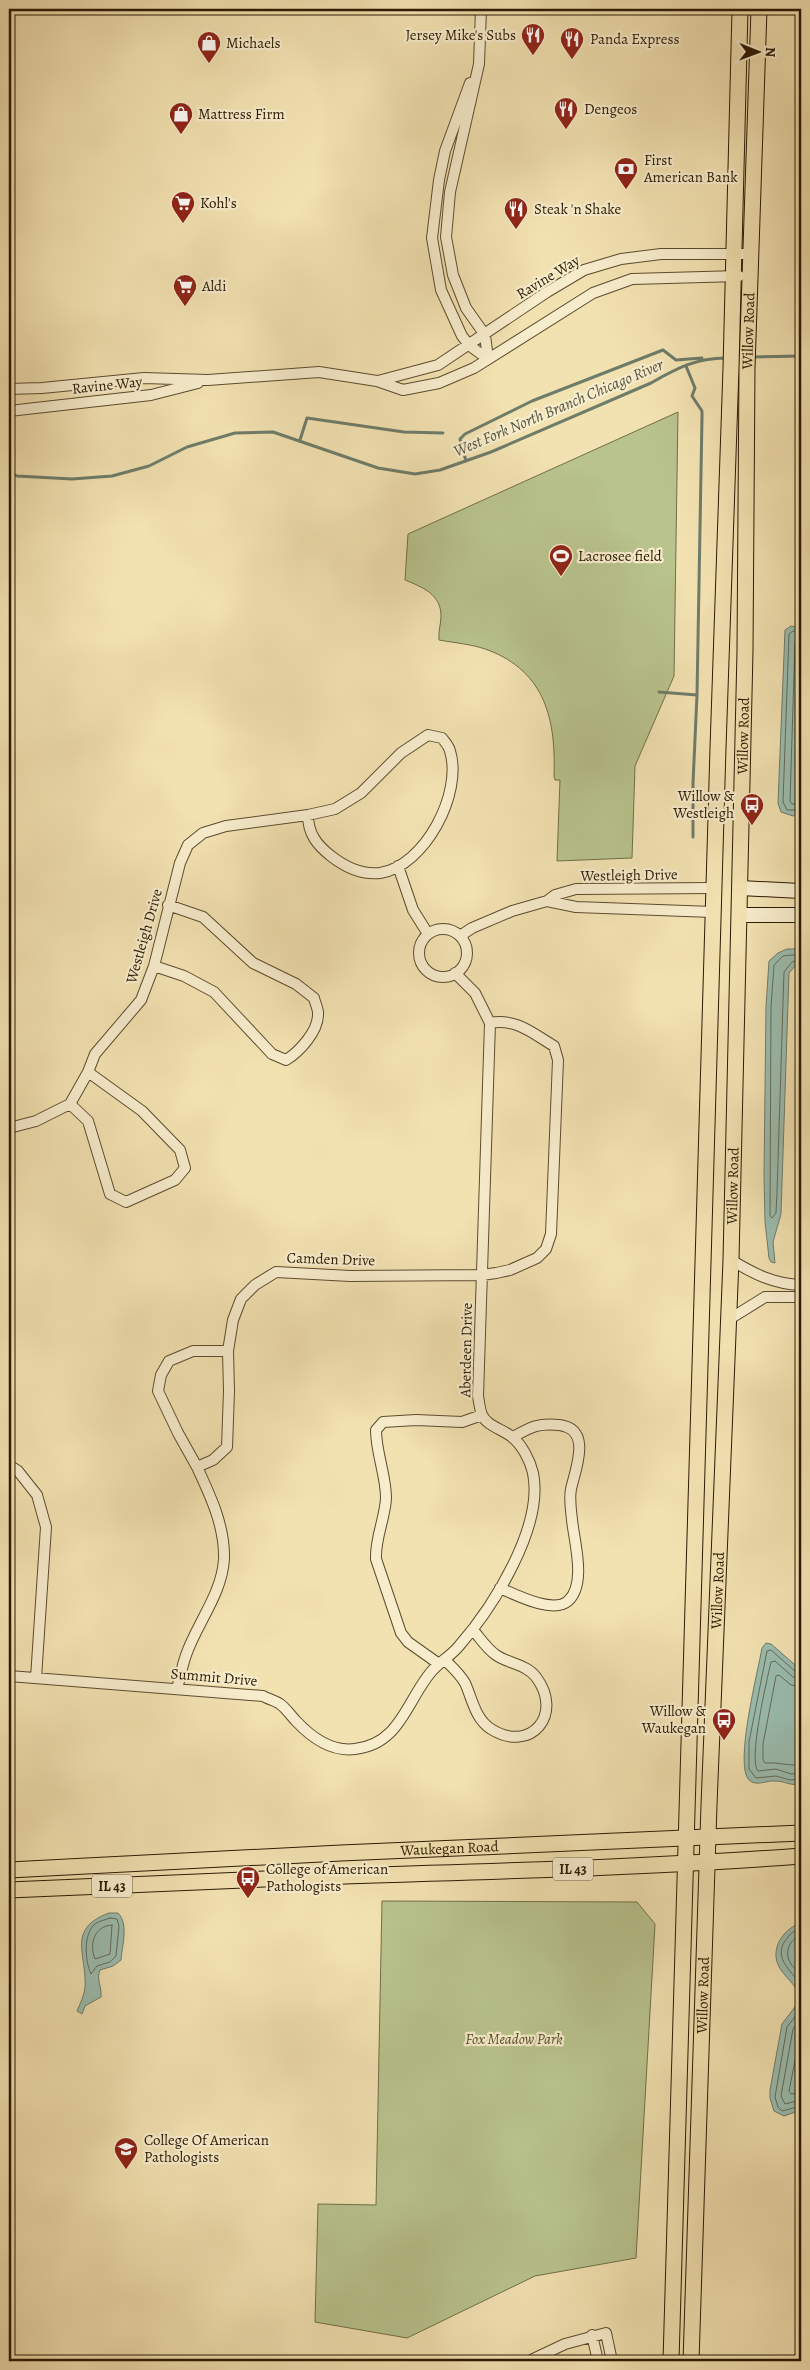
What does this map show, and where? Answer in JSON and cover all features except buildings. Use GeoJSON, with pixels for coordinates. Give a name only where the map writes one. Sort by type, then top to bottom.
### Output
{"type":"FeatureCollection","features":[{"type":"Feature","properties":{"kind":"main road","name":"Willow Road"},"geometry":{"type":"LineString","coordinates":[[671,2361],[713,912],[734,276],[740,9]]}},
{"type":"Feature","properties":{"kind":"main road","name":"Willow Road"},"geometry":{"type":"LineString","coordinates":[[691,2361],[708,1836],[731,1260],[745,651],[747,368],[759,9]]}},
{"type":"Feature","properties":{"kind":"main road"},"geometry":{"type":"LineString","coordinates":[[738,104],[756,104]]}},
{"type":"Feature","properties":{"kind":"main road"},"geometry":{"type":"LineString","coordinates":[[714,888],[801,891]]}},
{"type":"Feature","properties":{"kind":"main road"},"geometry":{"type":"LineString","coordinates":[[713,912],[739,915],[801,915]]}},
{"type":"Feature","properties":{"kind":"main road","name":"Waukegan Road"},"geometry":{"type":"LineString","coordinates":[[9,1870],[801,1833]]}},
{"type":"Feature","properties":{"kind":"main road","name":"Waukegan Road"},"geometry":{"type":"LineString","coordinates":[[9,1890],[244,1880],[516,1872],[801,1856]]}},
{"type":"Feature","properties":{"kind":"street"},"geometry":{"type":"LineString","coordinates":[[481,9],[479,64],[450,192],[446,237],[453,275],[466,308],[485,335],[488,359]]}},
{"type":"Feature","properties":{"kind":"street"},"geometry":{"type":"LineString","coordinates":[[479,64],[467,90],[445,152],[439,180],[432,238],[441,290],[462,336],[470,346],[488,359]]}},
{"type":"Feature","properties":{"kind":"street","name":"Ravine Way"},"geometry":{"type":"LineString","coordinates":[[377,381],[438,366],[470,346],[546,292],[584,270],[621,259],[660,254],[752,254]]}},
{"type":"Feature","properties":{"kind":"street","name":"Ravine Way"},"geometry":{"type":"LineString","coordinates":[[9,389],[42,388],[144,378],[208,380],[319,372],[377,381],[403,390],[438,383],[474,368],[593,293],[632,279],[751,276]]}},
{"type":"Feature","properties":{"kind":"street","name":"Ravine Way"},"geometry":{"type":"LineString","coordinates":[[9,411],[151,395],[208,380]]}},
{"type":"Feature","properties":{"kind":"street","name":"Westleigh Drive"},"geometry":{"type":"LineString","coordinates":[[70,1104],[88,1072],[95,1054],[141,1000],[154,966],[180,862],[188,845],[203,833],[226,826],[335,810],[347,804],[361,793],[401,752],[428,735],[442,738],[450,751],[452,776],[448,799],[430,840],[398,866],[380,873],[348,869],[324,850],[308,830],[308,815]]}},
{"type":"Feature","properties":{"kind":"street"},"geometry":{"type":"LineString","coordinates":[[398,866],[413,910],[428,934]]}},
{"type":"Feature","properties":{"kind":"street","name":"Westleigh Drive"},"geometry":{"type":"LineString","coordinates":[[460,936],[472,928],[512,911],[547,901],[555,894],[576,890],[714,888]]}},
{"type":"Feature","properties":{"kind":"street","name":"Westleigh Drive"},"geometry":{"type":"LineString","coordinates":[[547,901],[576,907],[713,912]]}},
{"type":"Feature","properties":{"kind":"street"},"geometry":{"type":"LineString","coordinates":[[154,966],[184,976],[214,992],[272,1054],[286,1060],[295,1055],[309,1039],[318,1015],[314,998],[296,984],[253,963],[203,917],[168,905]]}},
{"type":"Feature","properties":{"kind":"street"},"geometry":{"type":"LineString","coordinates":[[441,929],[460,936],[464,942],[466,956],[460,969],[455,973],[440,976],[426,969],[419,955],[420,947],[428,934],[441,929]]}},
{"type":"Feature","properties":{"kind":"street","name":"Aberdeen Drive"},"geometry":{"type":"LineString","coordinates":[[455,973],[475,993],[490,1023],[478,1396],[482,1415],[462,1422],[416,1420],[383,1422],[376,1430],[376,1442],[384,1479],[386,1500],[375,1546],[376,1559],[401,1633],[408,1642],[442,1662],[464,1682],[479,1715],[492,1730],[519,1736],[533,1734],[544,1721],[547,1706],[542,1687],[535,1676],[522,1666],[498,1656],[473,1630]]}},
{"type":"Feature","properties":{"kind":"street"},"geometry":{"type":"LineString","coordinates":[[482,1275],[510,1270],[537,1258],[546,1249],[551,1234],[558,1060],[554,1046],[522,1027],[504,1020],[490,1023]]}},
{"type":"Feature","properties":{"kind":"street"},"geometry":{"type":"LineString","coordinates":[[9,1128],[36,1121],[70,1104],[88,1121],[110,1194],[126,1202],[175,1180],[185,1168],[180,1150],[142,1111],[88,1072]]}},
{"type":"Feature","properties":{"kind":"street"},"geometry":{"type":"LineString","coordinates":[[731,1260],[756,1275],[782,1284],[801,1285]]}},
{"type":"Feature","properties":{"kind":"street","name":"Camden Drive"},"geometry":{"type":"LineString","coordinates":[[197,1467],[213,1460],[227,1447],[228,1351],[233,1320],[241,1299],[255,1285],[276,1272],[350,1276],[482,1275]]}},
{"type":"Feature","properties":{"kind":"street"},"geometry":{"type":"LineString","coordinates":[[728,1320],[765,1297],[801,1297]]}},
{"type":"Feature","properties":{"kind":"street"},"geometry":{"type":"LineString","coordinates":[[178,1689],[186,1655],[218,1588],[224,1559],[221,1531],[214,1503],[158,1390],[161,1375],[169,1361],[193,1351],[228,1351]]}},
{"type":"Feature","properties":{"kind":"street","name":"Summit Drive"},"geometry":{"type":"LineString","coordinates":[[9,1676],[263,1696],[280,1704],[315,1738],[335,1748],[353,1750],[374,1746],[394,1730],[432,1670],[473,1630],[500,1588],[518,1553],[532,1513],[533,1473],[526,1455],[513,1437],[491,1424],[482,1415]]}},
{"type":"Feature","properties":{"kind":"street"},"geometry":{"type":"LineString","coordinates":[[500,1588],[538,1603],[560,1605],[569,1600],[575,1589],[578,1564],[571,1509],[571,1490],[577,1470],[579,1443],[573,1433],[564,1426],[542,1423],[531,1426],[513,1437]]}},
{"type":"Feature","properties":{"kind":"street"},"geometry":{"type":"LineString","coordinates":[[9,1465],[18,1471],[37,1495],[46,1527],[36,1678]]}},
{"type":"Feature","properties":{"kind":"street"},"geometry":{"type":"LineString","coordinates":[[529,2361],[565,2344],[592,2335],[606,2333],[612,2361]]}},
{"type":"Feature","properties":{"kind":"street"},"geometry":{"type":"LineString","coordinates":[[592,2335],[598,2361]]}},
{"type":"Feature","properties":{"kind":"green space"},"geometry":{"type":"Polygon","coordinates":[[[678,412],[674,676],[635,766],[632,858],[557,861],[560,780],[555,780],[554,776],[553,736],[544,701],[535,685],[523,671],[508,659],[482,648],[439,640],[441,616],[438,602],[429,592],[405,580],[408,534],[678,412]]]}},
{"type":"Feature","properties":{"kind":"green space","name":"Fox Meadow Park"},"geometry":{"type":"Polygon","coordinates":[[[382,1901],[637,1902],[655,1924],[636,2258],[535,2276],[407,2338],[315,2322],[318,2204],[376,2205],[382,1901]]]}},
{"type":"Feature","properties":{"kind":"water"},"geometry":{"type":"Polygon","coordinates":[[[791,626],[801,628],[801,813],[793,816],[781,812],[778,803],[785,630],[791,626]]]}},
{"type":"Feature","properties":{"kind":"water"},"geometry":{"type":"Polygon","coordinates":[[[787,949],[801,949],[801,964],[795,966],[789,973],[781,1214],[773,1242],[775,1263],[771,1262],[769,1258],[765,1222],[766,1007],[769,961],[778,953],[787,949]]]}},
{"type":"Feature","properties":{"kind":"water"},"geometry":{"type":"Polygon","coordinates":[[[766,1643],[771,1644],[801,1670],[801,1784],[775,1781],[755,1783],[749,1780],[745,1771],[745,1738],[748,1717],[762,1648],[766,1643]]]}},
{"type":"Feature","properties":{"kind":"water"},"geometry":{"type":"Polygon","coordinates":[[[109,1913],[118,1913],[123,1923],[124,1935],[121,1960],[113,1966],[100,1970],[101,1997],[85,2006],[82,2014],[77,2011],[85,1988],[82,1954],[83,1935],[87,1927],[96,1919],[109,1913]]]}},
{"type":"Feature","properties":{"kind":"water"},"geometry":{"type":"Polygon","coordinates":[[[796,1925],[801,1925],[801,1999],[795,1987],[781,1970],[776,1957],[776,1950],[781,1938],[796,1925]]]}},
{"type":"Feature","properties":{"kind":"water"},"geometry":{"type":"Polygon","coordinates":[[[801,1999],[801,2110],[784,2116],[774,2111],[770,2090],[782,2024],[801,1999]]]}},
{"type":"Feature","properties":{"kind":"waterway"},"geometry":{"type":"LineString","coordinates":[[466,461],[460,439],[465,434],[532,401],[663,350],[676,360],[702,358]]}},
{"type":"Feature","properties":{"kind":"waterway","name":"West Fork North Branch Chicago River"},"geometry":{"type":"LineString","coordinates":[[752,357],[801,356]]}},
{"type":"Feature","properties":{"kind":"waterway","name":"West Fork North Branch Chicago River"},"geometry":{"type":"LineString","coordinates":[[9,472],[17,476],[72,479],[112,476],[149,466],[187,447],[235,433],[273,432],[378,468],[415,474],[440,470],[491,452],[651,383],[687,365],[715,358],[726,358]]}},
{"type":"Feature","properties":{"kind":"waterway"},"geometry":{"type":"LineString","coordinates":[[659,692],[697,695],[702,411],[692,396],[695,388],[686,366]]}},
{"type":"Feature","properties":{"kind":"waterway"},"geometry":{"type":"LineString","coordinates":[[300,440],[307,418],[404,432],[443,433]]}},
{"type":"Feature","properties":{"kind":"waterway"},"geometry":{"type":"LineString","coordinates":[[693,837],[693,783],[697,695]]}},
{"type":"Feature","properties":{"kind":"place","name":"Jersey Mike's Subs"},"geometry":{"type":"Point","coordinates":[533,56]}},
{"type":"Feature","properties":{"kind":"place","name":"Panda Express"},"geometry":{"type":"Point","coordinates":[572,60]}},
{"type":"Feature","properties":{"kind":"place","name":"Michaels"},"geometry":{"type":"Point","coordinates":[209,64]}},
{"type":"Feature","properties":{"kind":"place","name":"Dengeos"},"geometry":{"type":"Point","coordinates":[566,130]}},
{"type":"Feature","properties":{"kind":"place","name":"Mattress Firm"},"geometry":{"type":"Point","coordinates":[181,135]}},
{"type":"Feature","properties":{"kind":"place","name":"First American Bank"},"geometry":{"type":"Point","coordinates":[626,190]}},
{"type":"Feature","properties":{"kind":"place","name":"Kohl's"},"geometry":{"type":"Point","coordinates":[183,224]}},
{"type":"Feature","properties":{"kind":"place","name":"Steak 'n Shake"},"geometry":{"type":"Point","coordinates":[516,230]}},
{"type":"Feature","properties":{"kind":"place","name":"Aldi"},"geometry":{"type":"Point","coordinates":[185,307]}},
{"type":"Feature","properties":{"kind":"place","name":"Lacrosee field"},"geometry":{"type":"Point","coordinates":[561,577]}},
{"type":"Feature","properties":{"kind":"place","name":"Willow & Westleigh"},"geometry":{"type":"Point","coordinates":[752,826]}},
{"type":"Feature","properties":{"kind":"place","name":"Willow & Waukegan"},"geometry":{"type":"Point","coordinates":[724,1741]}},
{"type":"Feature","properties":{"kind":"place","name":"College of American Pathologists"},"geometry":{"type":"Point","coordinates":[248,1899]}},
{"type":"Feature","properties":{"kind":"place","name":"College Of American Pathologists"},"geometry":{"type":"Point","coordinates":[126,2170]}}]}
